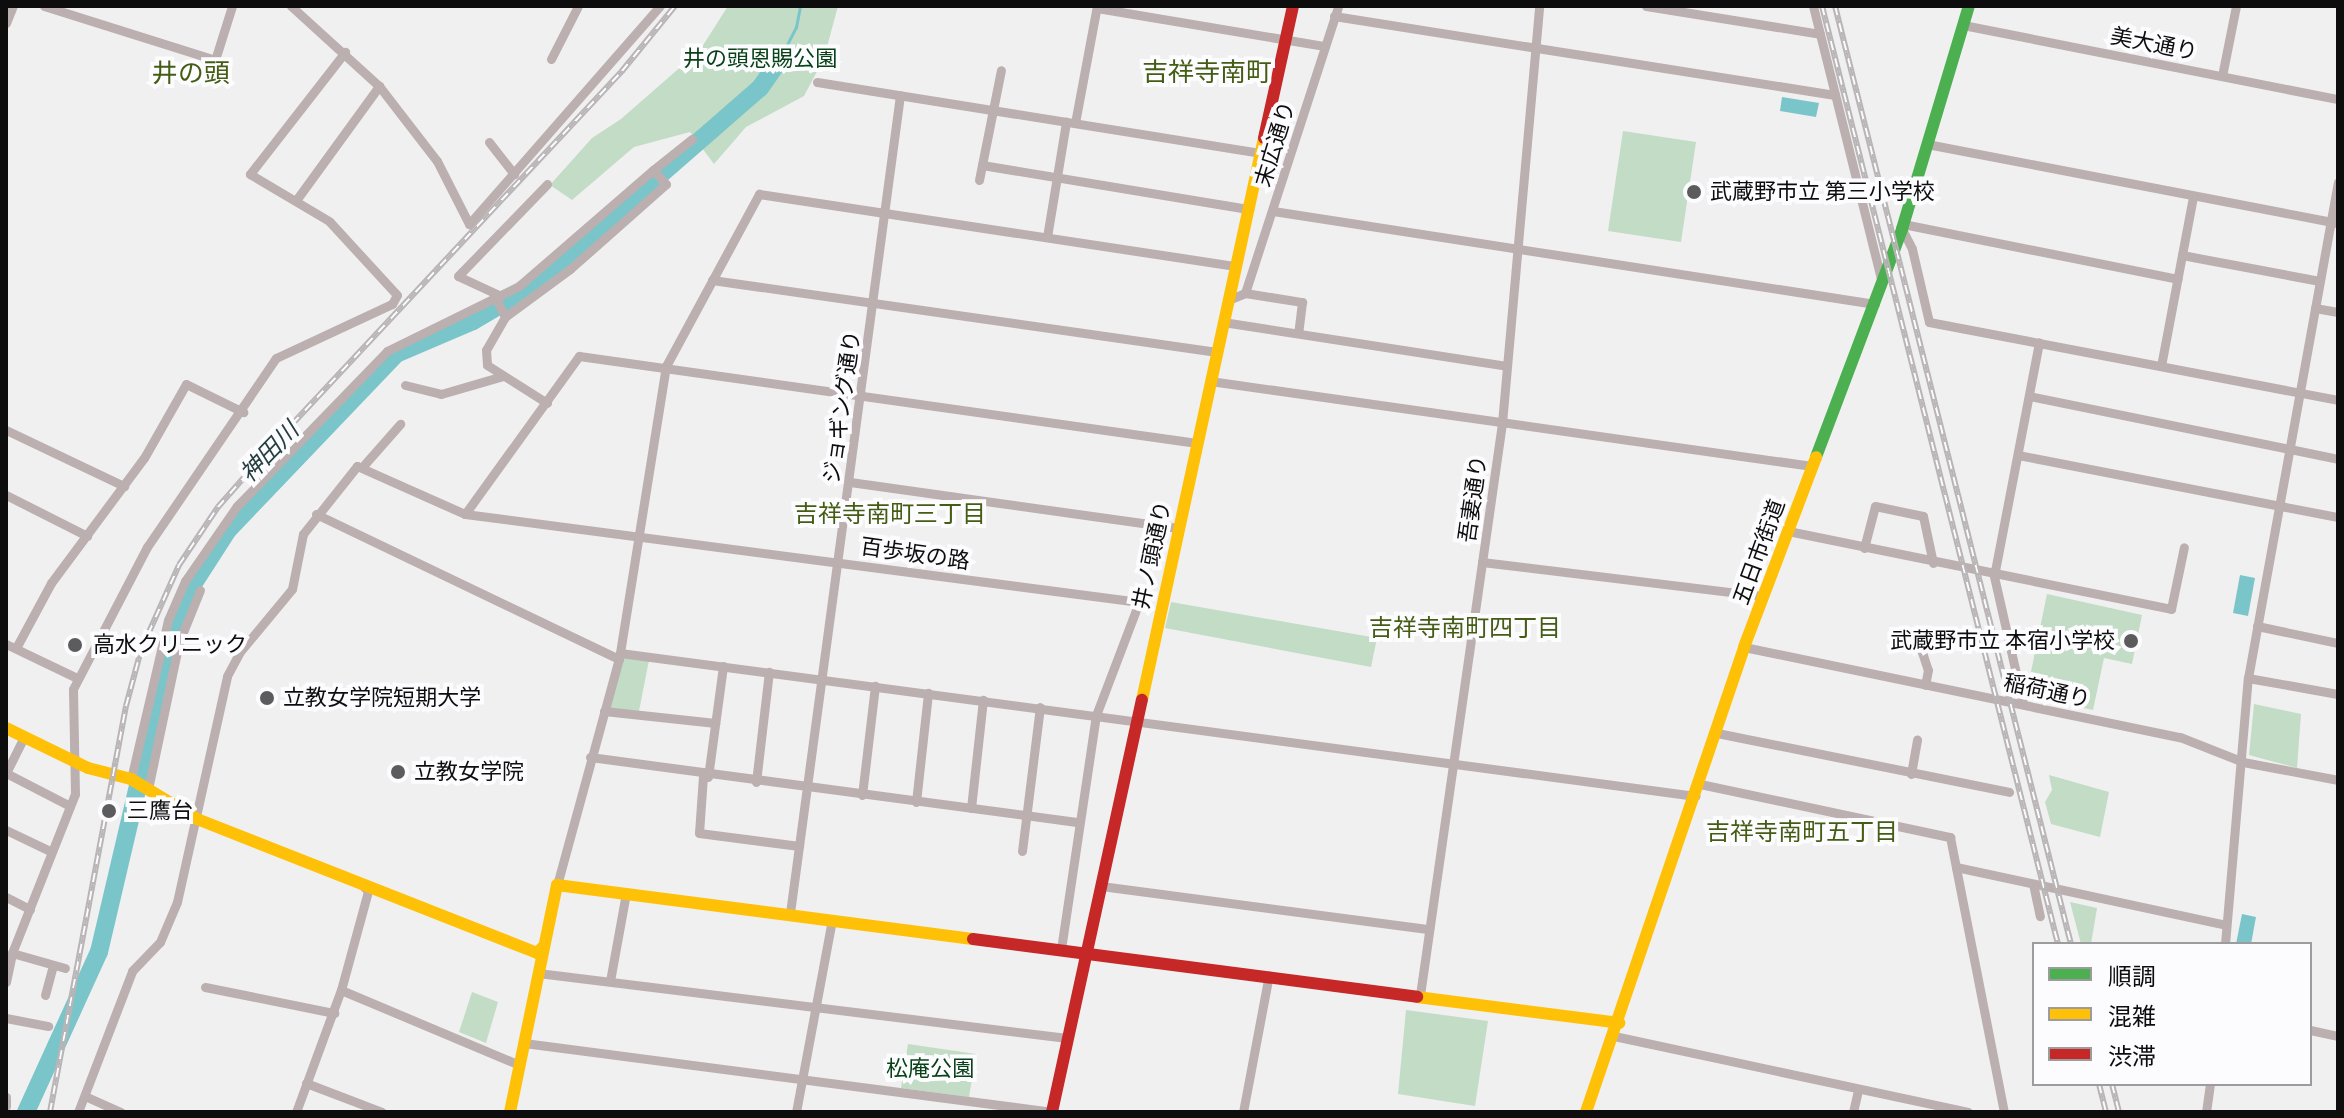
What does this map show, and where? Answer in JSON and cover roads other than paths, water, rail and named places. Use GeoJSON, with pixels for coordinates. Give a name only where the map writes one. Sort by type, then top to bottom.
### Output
{"type":"FeatureCollection","features":[{"type":"Feature","properties":{"kind":"main road","name":"井ノ頭通り"},"geometry":{"type":"LineString","coordinates":[[1052,1112],[1293,6]]}},
{"type":"Feature","properties":{"kind":"main road","name":"五日市街道"},"geometry":{"type":"LineString","coordinates":[[1586,1112],[1619,1023],[1744,647],[1902,227],[1969,6]]}},
{"type":"Feature","properties":{"kind":"main road"},"geometry":{"type":"LineString","coordinates":[[6,728],[74,762],[131,779],[197,819],[537,953],[543,947]]}},
{"type":"Feature","properties":{"kind":"main road"},"geometry":{"type":"LineString","coordinates":[[510,1112],[557,885],[1269,975],[1619,1023]]}},
{"type":"Feature","properties":{"kind":"street"},"geometry":{"type":"LineString","coordinates":[[6,23],[13,6]]}},
{"type":"Feature","properties":{"kind":"street"},"geometry":{"type":"LineString","coordinates":[[44,6],[215,60],[232,6]]}},
{"type":"Feature","properties":{"kind":"street"},"geometry":{"type":"LineString","coordinates":[[291,6],[379,86],[437,161],[469,224],[660,6]]}},
{"type":"Feature","properties":{"kind":"street"},"geometry":{"type":"LineString","coordinates":[[551,59],[578,6]]}},
{"type":"Feature","properties":{"kind":"street","name":"吾妻通り"},"geometry":{"type":"LineString","coordinates":[[1420,995],[1502,423],[1539,6]]}},
{"type":"Feature","properties":{"kind":"street"},"geometry":{"type":"LineString","coordinates":[[1646,6],[1820,34]]}},
{"type":"Feature","properties":{"kind":"street"},"geometry":{"type":"LineString","coordinates":[[1813,6],[1882,284]]}},
{"type":"Feature","properties":{"kind":"street"},"geometry":{"type":"LineString","coordinates":[[2222,76],[2236,6]]}},
{"type":"Feature","properties":{"kind":"street"},"geometry":{"type":"LineString","coordinates":[[1047,237],[1057,177],[1097,7],[1325,46]]}},
{"type":"Feature","properties":{"kind":"street"},"geometry":{"type":"LineString","coordinates":[[1336,11],[1535,47],[1835,95]]}},
{"type":"Feature","properties":{"kind":"street","name":"末広通り"},"geometry":{"type":"LineString","coordinates":[[1245,293],[1336,11]]}},
{"type":"Feature","properties":{"kind":"street","name":"美大通り"},"geometry":{"type":"LineString","coordinates":[[1963,25],[2338,99]]}},
{"type":"Feature","properties":{"kind":"street"},"geometry":{"type":"LineString","coordinates":[[6,982],[12,953],[76,787],[70,713],[77,678],[147,547],[284,352],[392,304],[397,295],[329,221],[297,199],[250,174],[345,52]]}},
{"type":"Feature","properties":{"kind":"street"},"geometry":{"type":"LineString","coordinates":[[979,180],[990,109],[1001,70]]}},
{"type":"Feature","properties":{"kind":"street"},"geometry":{"type":"LineString","coordinates":[[817,82],[1261,153]]}},
{"type":"Feature","properties":{"kind":"street"},"geometry":{"type":"LineString","coordinates":[[297,199],[379,86]]}},
{"type":"Feature","properties":{"kind":"street","name":"ジョギング通り"},"geometry":{"type":"LineString","coordinates":[[790,913],[863,393],[900,95]]}},
{"type":"Feature","properties":{"kind":"street"},"geometry":{"type":"LineString","coordinates":[[131,779],[168,620],[185,581],[237,506],[387,351],[499,298],[657,174],[692,139]]}},
{"type":"Feature","properties":{"kind":"street"},"geometry":{"type":"LineString","coordinates":[[489,142],[514,174]]}},
{"type":"Feature","properties":{"kind":"street"},"geometry":{"type":"LineString","coordinates":[[1927,144],[2334,222]]}},
{"type":"Feature","properties":{"kind":"street"},"geometry":{"type":"LineString","coordinates":[[982,165],[1249,209]]}},
{"type":"Feature","properties":{"kind":"street"},"geometry":{"type":"LineString","coordinates":[[547,403],[503,376],[484,357],[504,315],[593,249],[666,184],[657,174]]}},
{"type":"Feature","properties":{"kind":"street"},"geometry":{"type":"LineString","coordinates":[[2225,942],[2248,678],[2299,392],[2334,222],[2338,182]]}},
{"type":"Feature","properties":{"kind":"street"},"geometry":{"type":"LineString","coordinates":[[504,315],[499,298],[458,276],[547,184]]}},
{"type":"Feature","properties":{"kind":"street"},"geometry":{"type":"LineString","coordinates":[[557,885],[619,656],[666,366],[759,194],[1236,266]]}},
{"type":"Feature","properties":{"kind":"street"},"geometry":{"type":"LineString","coordinates":[[2161,366],[2193,197]]}},
{"type":"Feature","properties":{"kind":"street"},"geometry":{"type":"LineString","coordinates":[[1273,211],[1875,304]]}},
{"type":"Feature","properties":{"kind":"street"},"geometry":{"type":"LineString","coordinates":[[1902,227],[2178,279]]}},
{"type":"Feature","properties":{"kind":"street"},"geometry":{"type":"LineString","coordinates":[[1902,227],[1912,249],[1929,322],[2338,400]]}},
{"type":"Feature","properties":{"kind":"street"},"geometry":{"type":"LineString","coordinates":[[2182,255],[2320,281]]}},
{"type":"Feature","properties":{"kind":"street"},"geometry":{"type":"LineString","coordinates":[[712,280],[1217,352]]}},
{"type":"Feature","properties":{"kind":"street"},"geometry":{"type":"LineString","coordinates":[[1228,300],[1245,293],[1302,302],[1298,333]]}},
{"type":"Feature","properties":{"kind":"street"},"geometry":{"type":"LineString","coordinates":[[2315,308],[2338,312]]}},
{"type":"Feature","properties":{"kind":"street"},"geometry":{"type":"LineString","coordinates":[[1223,322],[1507,366]]}},
{"type":"Feature","properties":{"kind":"street"},"geometry":{"type":"LineString","coordinates":[[2023,704],[1994,576],[2039,342]]}},
{"type":"Feature","properties":{"kind":"street"},"geometry":{"type":"LineString","coordinates":[[465,514],[579,356],[863,393],[1197,443]]}},
{"type":"Feature","properties":{"kind":"street"},"geometry":{"type":"LineString","coordinates":[[405,385],[441,394],[503,376]]}},
{"type":"Feature","properties":{"kind":"street"},"geometry":{"type":"LineString","coordinates":[[1210,381],[1812,466]]}},
{"type":"Feature","properties":{"kind":"street"},"geometry":{"type":"LineString","coordinates":[[77,678],[11,646],[51,583],[124,486],[186,384],[243,412]]}},
{"type":"Feature","properties":{"kind":"street"},"geometry":{"type":"LineString","coordinates":[[2029,396],[2338,459]]}},
{"type":"Feature","properties":{"kind":"street"},"geometry":{"type":"LineString","coordinates":[[78,1112],[87,1097],[132,971],[166,932],[197,819],[227,676],[239,653],[292,589],[303,534],[316,514],[349,471],[364,465],[400,424]]}},
{"type":"Feature","properties":{"kind":"street"},"geometry":{"type":"LineString","coordinates":[[6,430],[124,486]]}},
{"type":"Feature","properties":{"kind":"street"},"geometry":{"type":"LineString","coordinates":[[2018,455],[2338,517]]}},
{"type":"Feature","properties":{"kind":"street","name":"百歩坂の路"},"geometry":{"type":"LineString","coordinates":[[364,465],[465,514],[1139,602],[1096,715]]}},
{"type":"Feature","properties":{"kind":"street"},"geometry":{"type":"LineString","coordinates":[[850,482],[1178,528]]}},
{"type":"Feature","properties":{"kind":"street"},"geometry":{"type":"LineString","coordinates":[[6,495],[87,536]]}},
{"type":"Feature","properties":{"kind":"street"},"geometry":{"type":"LineString","coordinates":[[1864,548],[1875,506],[1923,516],[1933,563]]}},
{"type":"Feature","properties":{"kind":"street"},"geometry":{"type":"LineString","coordinates":[[316,514],[619,656],[723,666],[1453,763],[1698,790],[1950,837],[2004,1112]]}},
{"type":"Feature","properties":{"kind":"street"},"geometry":{"type":"LineString","coordinates":[[1788,531],[1994,576],[2171,609],[2184,547]]}},
{"type":"Feature","properties":{"kind":"street"},"geometry":{"type":"LineString","coordinates":[[1482,562],[1764,596]]}},
{"type":"Feature","properties":{"kind":"street"},"geometry":{"type":"LineString","coordinates":[[148,789],[179,642],[200,590]]}},
{"type":"Feature","properties":{"kind":"street"},"geometry":{"type":"LineString","coordinates":[[2257,626],[2338,643]]}},
{"type":"Feature","properties":{"kind":"street"},"geometry":{"type":"LineString","coordinates":[[1906,644],[1921,649],[1928,670],[1925,685]]}},
{"type":"Feature","properties":{"kind":"street","name":"稲荷通り"},"geometry":{"type":"LineString","coordinates":[[1744,647],[2180,737],[2243,762],[2338,780]]}},
{"type":"Feature","properties":{"kind":"street"},"geometry":{"type":"LineString","coordinates":[[723,666],[699,833],[799,846]]}},
{"type":"Feature","properties":{"kind":"street"},"geometry":{"type":"LineString","coordinates":[[756,782],[769,672]]}},
{"type":"Feature","properties":{"kind":"street"},"geometry":{"type":"LineString","coordinates":[[2248,678],[2338,694]]}},
{"type":"Feature","properties":{"kind":"street"},"geometry":{"type":"LineString","coordinates":[[862,795],[875,686]]}},
{"type":"Feature","properties":{"kind":"street"},"geometry":{"type":"LineString","coordinates":[[916,802],[928,693]]}},
{"type":"Feature","properties":{"kind":"street"},"geometry":{"type":"LineString","coordinates":[[971,808],[983,700]]}},
{"type":"Feature","properties":{"kind":"street"},"geometry":{"type":"LineString","coordinates":[[1022,851],[1040,707]]}},
{"type":"Feature","properties":{"kind":"street"},"geometry":{"type":"LineString","coordinates":[[604,711],[715,723]]}},
{"type":"Feature","properties":{"kind":"street"},"geometry":{"type":"LineString","coordinates":[[1061,949],[1077,822],[1096,715]]}},
{"type":"Feature","properties":{"kind":"street"},"geometry":{"type":"LineString","coordinates":[[1717,733],[2009,792]]}},
{"type":"Feature","properties":{"kind":"street"},"geometry":{"type":"LineString","coordinates":[[24,737],[6,773],[70,806]]}},
{"type":"Feature","properties":{"kind":"street"},"geometry":{"type":"LineString","coordinates":[[1911,774],[1917,740]]}},
{"type":"Feature","properties":{"kind":"street"},"geometry":{"type":"LineString","coordinates":[[590,757],[706,776],[1077,822]]}},
{"type":"Feature","properties":{"kind":"street"},"geometry":{"type":"LineString","coordinates":[[6,830],[50,851]]}},
{"type":"Feature","properties":{"kind":"street"},"geometry":{"type":"LineString","coordinates":[[1956,867],[2226,925]]}},
{"type":"Feature","properties":{"kind":"street"},"geometry":{"type":"LineString","coordinates":[[2033,884],[2040,916]]}},
{"type":"Feature","properties":{"kind":"street"},"geometry":{"type":"LineString","coordinates":[[296,1112],[341,990],[368,891],[363,886]]}},
{"type":"Feature","properties":{"kind":"street"},"geometry":{"type":"LineString","coordinates":[[1101,886],[1429,929]]}},
{"type":"Feature","properties":{"kind":"street"},"geometry":{"type":"LineString","coordinates":[[610,981],[626,893]]}},
{"type":"Feature","properties":{"kind":"street"},"geometry":{"type":"LineString","coordinates":[[6,897],[30,909]]}},
{"type":"Feature","properties":{"kind":"street"},"geometry":{"type":"LineString","coordinates":[[796,1112],[832,919]]}},
{"type":"Feature","properties":{"kind":"street"},"geometry":{"type":"LineString","coordinates":[[12,953],[65,968]]}},
{"type":"Feature","properties":{"kind":"street"},"geometry":{"type":"LineString","coordinates":[[45,995],[53,965]]}},
{"type":"Feature","properties":{"kind":"street"},"geometry":{"type":"LineString","coordinates":[[538,973],[1067,1038]]}},
{"type":"Feature","properties":{"kind":"street"},"geometry":{"type":"LineString","coordinates":[[1243,1112],[1269,975]]}},
{"type":"Feature","properties":{"kind":"street"},"geometry":{"type":"LineString","coordinates":[[205,987],[334,1013]]}},
{"type":"Feature","properties":{"kind":"street"},"geometry":{"type":"LineString","coordinates":[[341,990],[519,1065]]}},
{"type":"Feature","properties":{"kind":"street"},"geometry":{"type":"LineString","coordinates":[[6,1018],[48,1026]]}},
{"type":"Feature","properties":{"kind":"street"},"geometry":{"type":"LineString","coordinates":[[2312,1030],[2338,1036]]}},
{"type":"Feature","properties":{"kind":"street"},"geometry":{"type":"LineString","coordinates":[[1614,1036],[1968,1112]]}},
{"type":"Feature","properties":{"kind":"street"},"geometry":{"type":"LineString","coordinates":[[524,1043],[803,1077],[1052,1112]]}},
{"type":"Feature","properties":{"kind":"street"},"geometry":{"type":"LineString","coordinates":[[306,1083],[382,1112]]}},
{"type":"Feature","properties":{"kind":"street"},"geometry":{"type":"LineString","coordinates":[[2206,1112],[2210,1086]]}},
{"type":"Feature","properties":{"kind":"street"},"geometry":{"type":"LineString","coordinates":[[1853,1112],[1858,1090]]}},
{"type":"Feature","properties":{"kind":"street"},"geometry":{"type":"LineString","coordinates":[[6,1097],[6,1106]]}},
{"type":"Feature","properties":{"kind":"street"},"geometry":{"type":"LineString","coordinates":[[87,1097],[121,1112]]}},
{"type":"Feature","properties":{"kind":"water"},"geometry":{"type":"Polygon","coordinates":[[[1782,97],[1819,103],[1816,117],[1780,111],[1782,97]]]}},
{"type":"Feature","properties":{"kind":"water"},"geometry":{"type":"Polygon","coordinates":[[[2240,575],[2255,578],[2248,616],[2233,613],[2240,575]]]}},
{"type":"Feature","properties":{"kind":"water"},"geometry":{"type":"Polygon","coordinates":[[[2242,914],[2256,917],[2251,942],[2236,942],[2242,914]]]}},
{"type":"Feature","properties":{"kind":"waterway","name":"神田川"},"geometry":{"type":"LineString","coordinates":[[777,64],[796,27],[800,6]]}},
{"type":"Feature","properties":{"kind":"waterway","name":"神田川"},"geometry":{"type":"LineString","coordinates":[[26,1112],[99,952],[174,632],[192,586],[228,530],[396,354],[473,321],[534,285],[760,88],[777,64]]}},
{"type":"Feature","properties":{"kind":"railway"},"geometry":{"type":"LineString","coordinates":[[50,1112],[126,706],[141,650],[179,565],[218,507],[268,450],[622,71],[675,6]]}},
{"type":"Feature","properties":{"kind":"railway"},"geometry":{"type":"LineString","coordinates":[[1822,6],[2057,942]]}},
{"type":"Feature","properties":{"kind":"railway"},"geometry":{"type":"LineString","coordinates":[[1835,6],[2070,942]]}},
{"type":"Feature","properties":{"kind":"railway"},"geometry":{"type":"LineString","coordinates":[[2100,1086],[2106,1112]]}},
{"type":"Feature","properties":{"kind":"railway"},"geometry":{"type":"LineString","coordinates":[[2112,1086],[2119,1112]]}},
{"type":"Feature","properties":{"kind":"place","name":"武蔵野市立 第三小学校"},"geometry":{"type":"Point","coordinates":[1694,192]}},
{"type":"Feature","properties":{"kind":"place","name":"武蔵野市立 本宿小学校"},"geometry":{"type":"Point","coordinates":[2131,641]}},
{"type":"Feature","properties":{"kind":"place","name":"高水クリニック"},"geometry":{"type":"Point","coordinates":[75,645]}},
{"type":"Feature","properties":{"kind":"place","name":"立教女学院短期大学"},"geometry":{"type":"Point","coordinates":[267,698]}},
{"type":"Feature","properties":{"kind":"place","name":"立教女学院"},"geometry":{"type":"Point","coordinates":[398,772]}},
{"type":"Feature","properties":{"kind":"place","name":"三鷹台"},"geometry":{"type":"Point","coordinates":[109,811]}},
{"type":"Feature","properties":{"kind":"district","name":"吉祥寺南町"},"geometry":{"type":"Point","coordinates":[1207,72]}},
{"type":"Feature","properties":{"kind":"district","name":"井の頭"},"geometry":{"type":"Point","coordinates":[191,73]}},
{"type":"Feature","properties":{"kind":"district","name":"吉祥寺南町三丁目"},"geometry":{"type":"Point","coordinates":[890,514]}},
{"type":"Feature","properties":{"kind":"district","name":"吉祥寺南町四丁目"},"geometry":{"type":"Point","coordinates":[1465,628]}},
{"type":"Feature","properties":{"kind":"district","name":"吉祥寺南町五丁目"},"geometry":{"type":"Point","coordinates":[1802,832]}},
{"type":"Feature","properties":{"kind":"park label","name":"井の頭恩賜公園"},"geometry":{"type":"Point","coordinates":[760,59]}},
{"type":"Feature","properties":{"kind":"park label","name":"松庵公園"},"geometry":{"type":"Point","coordinates":[930,1069]}}]}
